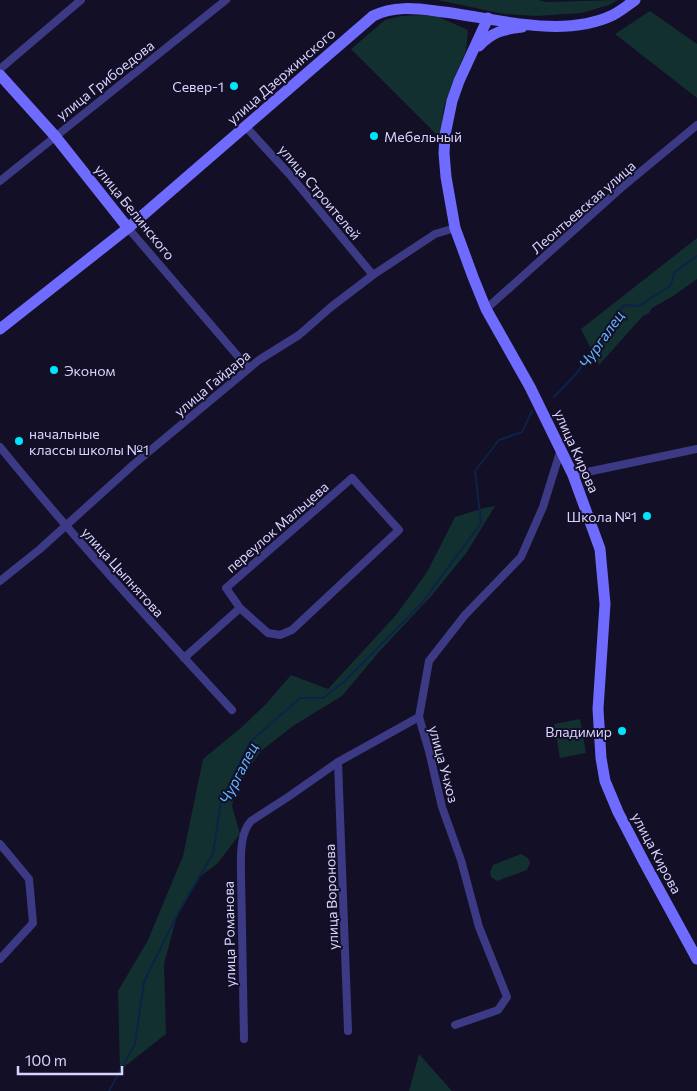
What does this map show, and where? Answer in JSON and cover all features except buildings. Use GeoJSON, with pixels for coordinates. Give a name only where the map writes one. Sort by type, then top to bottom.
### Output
{"type":"FeatureCollection","features":[{"type":"Feature","properties":{"kind":"main road","name":"улица Дзержинского"},"geometry":{"type":"LineString","coordinates":[[0,329],[128,228],[373,16],[381,12],[404,8],[464,14],[532,25],[571,26],[587,24],[614,14],[635,0]]}},
{"type":"Feature","properties":{"kind":"main road"},"geometry":{"type":"LineString","coordinates":[[464,14],[477,25],[479,32],[478,41]]}},
{"type":"Feature","properties":{"kind":"main road","name":"улица Кирова"},"geometry":{"type":"LineString","coordinates":[[488,18],[459,81],[452,101],[445,135],[446,177],[455,228],[486,309],[530,387],[574,475],[600,548],[605,604],[598,708],[601,758],[605,781],[618,812],[697,959]]}},
{"type":"Feature","properties":{"kind":"main road"},"geometry":{"type":"LineString","coordinates":[[470,60],[480,44],[493,34],[532,25]]}},
{"type":"Feature","properties":{"kind":"main road","name":"улица Белинского"},"geometry":{"type":"LineString","coordinates":[[0,75],[55,136],[128,228]]}},
{"type":"Feature","properties":{"kind":"street","name":"улица Грибоедова"},"geometry":{"type":"LineString","coordinates":[[0,180],[226,0]]}},
{"type":"Feature","properties":{"kind":"street"},"geometry":{"type":"LineString","coordinates":[[0,69],[77,1]]}},
{"type":"Feature","properties":{"kind":"street","name":"Леонтьевская улица"},"geometry":{"type":"LineString","coordinates":[[486,309],[622,188],[697,125]]}},
{"type":"Feature","properties":{"kind":"street","name":"улица Строителей"},"geometry":{"type":"LineString","coordinates":[[246,127],[290,175],[373,275]]}},
{"type":"Feature","properties":{"kind":"street","name":"улица Белинского"},"geometry":{"type":"LineString","coordinates":[[128,228],[248,368]]}},
{"type":"Feature","properties":{"kind":"street","name":"улица Гайдара"},"geometry":{"type":"LineString","coordinates":[[0,581],[66,526],[134,464],[258,360],[299,335],[331,307],[373,275],[435,234],[455,228]]}},
{"type":"Feature","properties":{"kind":"street","name":"улица Цыпнятова"},"geometry":{"type":"LineString","coordinates":[[0,447],[66,526],[232,710]]}},
{"type":"Feature","properties":{"kind":"street","name":"улица Учхоз"},"geometry":{"type":"LineString","coordinates":[[455,1025],[498,1010],[507,997],[479,927],[461,860],[442,807],[419,717],[429,661],[465,615],[521,557],[543,508],[561,449]]}},
{"type":"Feature","properties":{"kind":"street"},"geometry":{"type":"LineString","coordinates":[[574,475],[697,449]]}},
{"type":"Feature","properties":{"kind":"street","name":"переулок Мальцева"},"geometry":{"type":"LineString","coordinates":[[352,478],[399,530],[292,630],[280,635],[268,633],[240,608],[226,588],[352,478]]}},
{"type":"Feature","properties":{"kind":"street"},"geometry":{"type":"LineString","coordinates":[[184,658],[240,608]]}},
{"type":"Feature","properties":{"kind":"street"},"geometry":{"type":"LineString","coordinates":[[338,762],[419,717]]}},
{"type":"Feature","properties":{"kind":"street","name":"улица Романова"},"geometry":{"type":"LineString","coordinates":[[244,1039],[241,852],[245,830],[250,821],[338,762]]}},
{"type":"Feature","properties":{"kind":"street","name":"улица Воронова"},"geometry":{"type":"LineString","coordinates":[[338,762],[348,1031]]}},
{"type":"Feature","properties":{"kind":"street"},"geometry":{"type":"LineString","coordinates":[[0,844],[29,879],[33,923],[0,958]]}},
{"type":"Feature","properties":{"kind":"green space"},"geometry":{"type":"Polygon","coordinates":[[[438,0],[539,0],[546,2],[618,0],[609,5],[582,13],[536,16],[504,14],[438,0]]]}},
{"type":"Feature","properties":{"kind":"green space"},"geometry":{"type":"Polygon","coordinates":[[[650,11],[697,44],[697,98],[615,34],[650,11]]]}},
{"type":"Feature","properties":{"kind":"green space"},"geometry":{"type":"Polygon","coordinates":[[[421,15],[439,17],[468,30],[466,51],[444,107],[440,138],[351,49],[385,20],[401,16],[421,15]]]}},
{"type":"Feature","properties":{"kind":"green space"},"geometry":{"type":"Polygon","coordinates":[[[697,238],[697,279],[652,308],[599,365],[581,329],[697,238]]]}},
{"type":"Feature","properties":{"kind":"green space"},"geometry":{"type":"Polygon","coordinates":[[[495,506],[467,552],[433,594],[378,653],[342,696],[293,726],[261,751],[237,784],[232,806],[240,834],[217,864],[198,878],[176,919],[164,964],[166,1034],[120,1070],[118,991],[148,940],[183,856],[203,759],[243,726],[266,704],[291,675],[328,689],[396,615],[427,572],[455,517],[495,506]]]}},
{"type":"Feature","properties":{"kind":"green space"},"geometry":{"type":"Polygon","coordinates":[[[580,719],[586,753],[560,758],[554,724],[580,719]]]}},
{"type":"Feature","properties":{"kind":"green space"},"geometry":{"type":"Polygon","coordinates":[[[521,854],[528,858],[530,863],[527,870],[497,881],[491,877],[490,872],[493,865],[521,854]]]}},
{"type":"Feature","properties":{"kind":"green space"},"geometry":{"type":"Polygon","coordinates":[[[419,1054],[452,1091],[409,1091],[419,1054]]]}},
{"type":"Feature","properties":{"kind":"waterway","name":"Чургалец"},"geometry":{"type":"LineString","coordinates":[[554,397],[577,373],[624,305],[639,306],[670,286],[675,272],[697,256]]}},
{"type":"Feature","properties":{"kind":"waterway","name":"Чургалец"},"geometry":{"type":"LineString","coordinates":[[109,1091],[135,1044],[144,982],[178,913],[213,854],[221,801],[250,742],[300,698],[323,698],[346,680],[422,603],[481,523],[475,471],[499,440],[522,432],[532,411]]}},
{"type":"Feature","properties":{"kind":"place","name":"Север-1"},"geometry":{"type":"Point","coordinates":[234,86]}},
{"type":"Feature","properties":{"kind":"place","name":"Мебельный"},"geometry":{"type":"Point","coordinates":[374,136]}},
{"type":"Feature","properties":{"kind":"place","name":"Эконом"},"geometry":{"type":"Point","coordinates":[54,370]}},
{"type":"Feature","properties":{"kind":"place","name":"начальные классы школы №1"},"geometry":{"type":"Point","coordinates":[19,441]}},
{"type":"Feature","properties":{"kind":"place","name":"Школа №1"},"geometry":{"type":"Point","coordinates":[647,516]}},
{"type":"Feature","properties":{"kind":"place","name":"Владимир"},"geometry":{"type":"Point","coordinates":[622,731]}}]}
